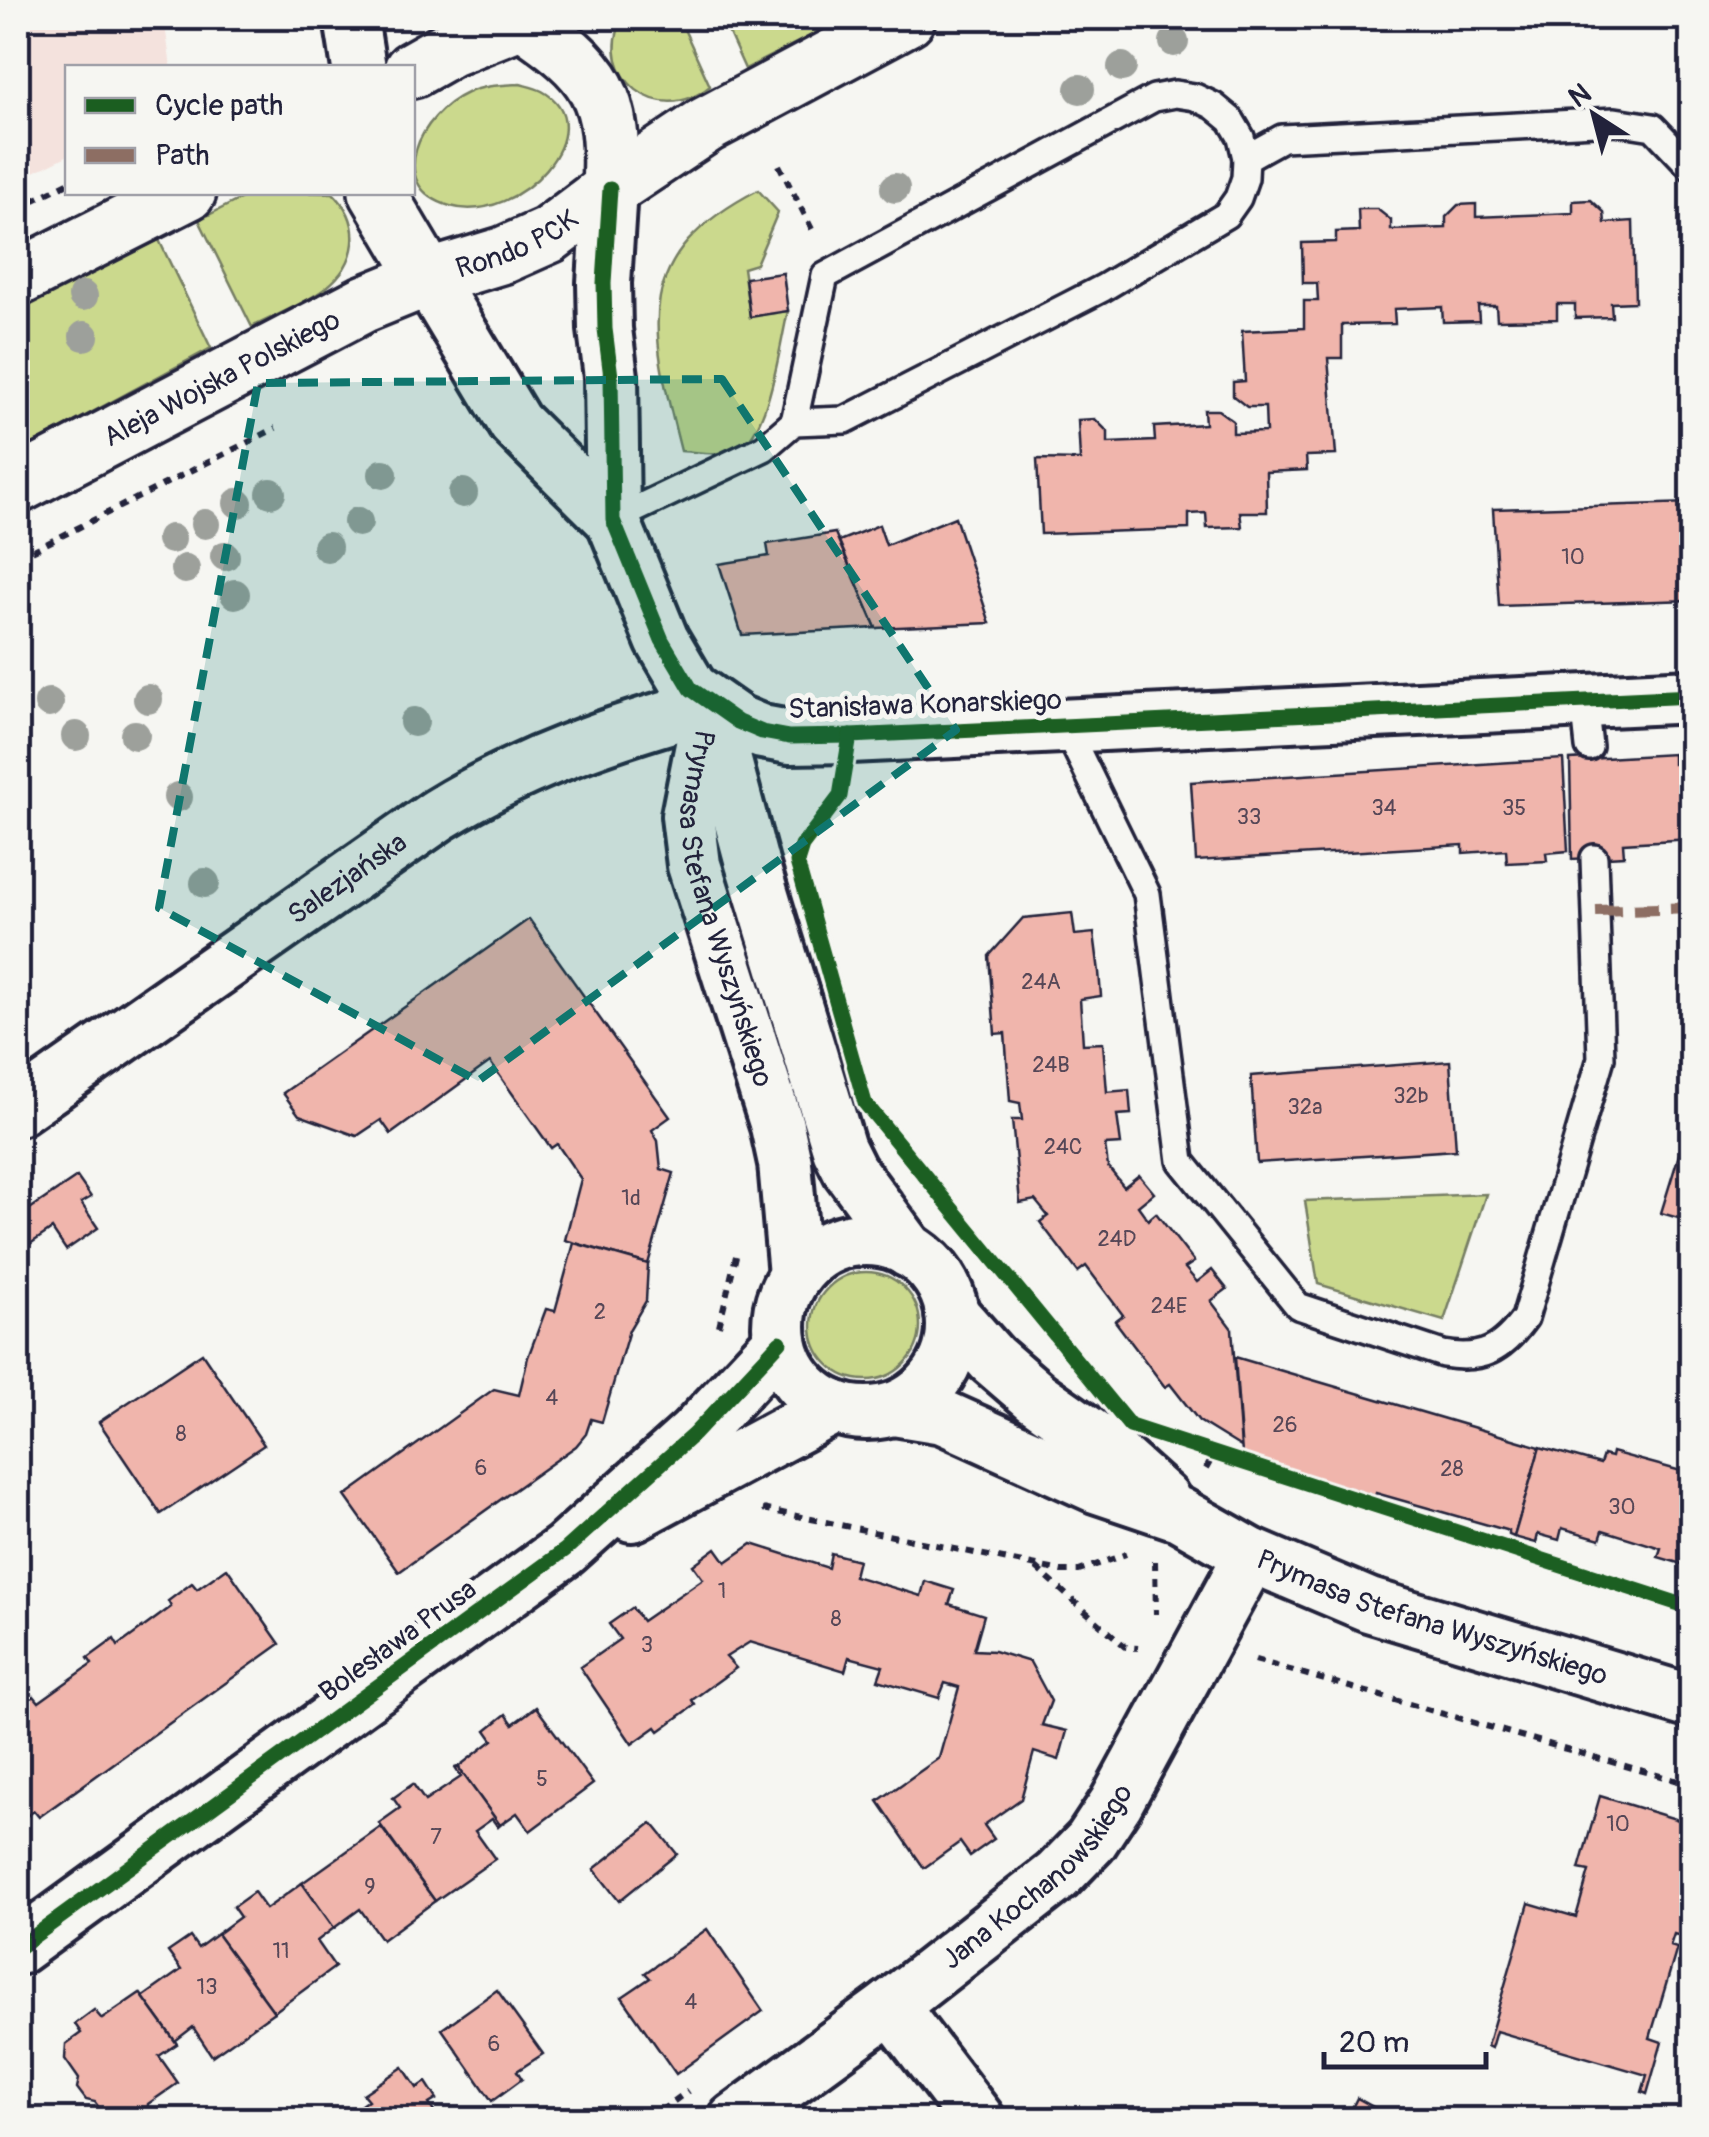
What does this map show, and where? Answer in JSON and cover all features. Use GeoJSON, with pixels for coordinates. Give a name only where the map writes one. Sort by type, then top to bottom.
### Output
{"type":"FeatureCollection","features":[{"type":"Feature","properties":{"kind":"main road"},"geometry":{"type":"LineString","coordinates":[[415,68],[524,18],[584,66],[597,86],[608,117],[612,150],[610,189]]}},
{"type":"Feature","properties":{"kind":"main road"},"geometry":{"type":"LineString","coordinates":[[610,189],[745,102],[907,18]]}},
{"type":"Feature","properties":{"kind":"main road","name":"Rondo PCK"},"geometry":{"type":"LineString","coordinates":[[379,195],[428,278],[504,255],[549,236],[610,189]]}},
{"type":"Feature","properties":{"kind":"main road"},"geometry":{"type":"LineString","coordinates":[[18,278],[182,195]]}},
{"type":"Feature","properties":{"kind":"main road","name":"Aleja Wojska Polskiego"},"geometry":{"type":"LineString","coordinates":[[18,485],[321,325],[428,278]]}},
{"type":"Feature","properties":{"kind":"street"},"geometry":{"type":"LineString","coordinates":[[351,18],[359,65]]}},
{"type":"Feature","properties":{"kind":"street","name":"Stanisława Konarskiego"},"geometry":{"type":"LineString","coordinates":[[610,189],[604,330],[610,376],[613,520],[670,656],[691,689],[710,705],[762,732],[790,737],[1065,726],[1586,724],[1692,696]]}},
{"type":"Feature","properties":{"kind":"street","name":"Stanisława Konarskiego"},"geometry":{"type":"LineString","coordinates":[[428,278],[515,422],[613,520]]}},
{"type":"Feature","properties":{"kind":"street","name":"Salezjańska"},"geometry":{"type":"LineString","coordinates":[[18,1109],[460,802],[516,773],[618,730],[710,705]]}},
{"type":"Feature","properties":{"kind":"street","name":"Prymasa Stefana Wyszyńskiego"},"geometry":{"type":"LineString","coordinates":[[710,705],[752,863],[840,1149],[850,1171],[909,1251]]}},
{"type":"Feature","properties":{"kind":"street","name":"Prymasa Stefana Wyszyńskiego"},"geometry":{"type":"LineString","coordinates":[[710,705],[688,816],[694,865],[777,1126],[786,1163],[795,1275]]}},
{"type":"Feature","properties":{"kind":"street"},"geometry":{"type":"LineString","coordinates":[[857,1240],[893,1243],[909,1251],[938,1278],[948,1295],[952,1338],[946,1362],[924,1390],[894,1409],[874,1413],[834,1407],[799,1381],[780,1342],[781,1307],[795,1275],[822,1251],[857,1240]]}},
{"type":"Feature","properties":{"kind":"street","name":"Prymasa Stefana Wyszyńskiego"},"geometry":{"type":"LineString","coordinates":[[952,1314],[992,1359],[1036,1397],[1096,1439],[1166,1529]]}},
{"type":"Feature","properties":{"kind":"street","name":"Bolesława Prusa"},"geometry":{"type":"LineString","coordinates":[[18,1948],[564,1550],[694,1434],[780,1342]]}},
{"type":"Feature","properties":{"kind":"street","name":"Bolesława Prusa"},"geometry":{"type":"LineString","coordinates":[[564,1550],[834,1407]]}},
{"type":"Feature","properties":{"kind":"street","name":"Prymasa Stefana Wyszyńskiego"},"geometry":{"type":"LineString","coordinates":[[894,1409],[943,1418],[1096,1486],[1166,1529],[1252,1555],[1368,1605],[1692,1702]]}},
{"type":"Feature","properties":{"kind":"street","name":"Jana Kochanowskiego"},"geometry":{"type":"LineString","coordinates":[[734,2120],[891,2006],[1058,1876],[1092,1841],[1116,1803],[1174,1650],[1252,1555]]}},
{"type":"Feature","properties":{"kind":"street"},"geometry":{"type":"LineString","coordinates":[[891,2006],[978,2120]]}},
{"type":"Feature","properties":{"kind":"lane"},"geometry":{"type":"LineString","coordinates":[[613,520],[764,448],[794,422],[825,276],[833,271],[1154,98],[1174,94],[1195,97],[1214,106],[1242,138],[1245,178],[1238,198],[1226,215],[1209,227],[1103,288],[845,420],[794,422]]}},
{"type":"Feature","properties":{"kind":"lane"},"geometry":{"type":"LineString","coordinates":[[1246,158],[1282,138],[1615,121],[1653,127],[1692,168]]}},
{"type":"Feature","properties":{"kind":"lane"},"geometry":{"type":"LineString","coordinates":[[1065,726],[1147,894],[1181,1161],[1298,1306],[1443,1354],[1466,1358],[1489,1352],[1511,1337],[1525,1318],[1601,1058],[1594,858]]}},
{"type":"Feature","properties":{"kind":"path"},"geometry":{"type":"LineString","coordinates":[[779,165],[833,271]]}},
{"type":"Feature","properties":{"kind":"path"},"geometry":{"type":"LineString","coordinates":[[18,208],[65,184]]}},
{"type":"Feature","properties":{"kind":"path"},"geometry":{"type":"LineString","coordinates":[[18,558],[276,428]]}},
{"type":"Feature","properties":{"kind":"path"},"geometry":{"type":"LineString","coordinates":[[716,1338],[739,1244]]}},
{"type":"Feature","properties":{"kind":"path"},"geometry":{"type":"LineString","coordinates":[[718,1470],[739,1504],[970,1550],[1035,1568],[1079,1572],[1134,1550]]}},
{"type":"Feature","properties":{"kind":"path"},"geometry":{"type":"LineString","coordinates":[[1166,1529],[1156,1622],[1174,1650]]}},
{"type":"Feature","properties":{"kind":"path"},"geometry":{"type":"LineString","coordinates":[[1035,1568],[1126,1647],[1257,1660],[1692,1785]]}},
{"type":"Feature","properties":{"kind":"path"},"geometry":{"type":"LineString","coordinates":[[648,2120],[696,2085]]}},
{"type":"Feature","properties":{"kind":"highlighted area"},"geometry":{"type":"Polygon","coordinates":[[[722,379],[956,730],[478,1081],[159,908],[258,383],[722,379]]]}},
{"type":"Feature","properties":{"kind":"shaded area"},"geometry":{"type":"Polygon","coordinates":[[[18,18],[164,18],[171,65],[65,65],[65,157],[18,180],[18,18]]]}},
{"type":"Feature","properties":{"kind":"green space"},"geometry":{"type":"Polygon","coordinates":[[[623,18],[679,18],[710,86],[690,98],[671,102],[652,99],[636,90],[617,59],[616,39],[623,18]]]}},
{"type":"Feature","properties":{"kind":"green space"},"geometry":{"type":"Polygon","coordinates":[[[722,18],[845,18],[745,69],[722,18]]]}},
{"type":"Feature","properties":{"kind":"green space"},"geometry":{"type":"Polygon","coordinates":[[[520,84],[542,91],[560,107],[565,127],[560,148],[547,169],[527,188],[503,201],[477,208],[450,206],[430,196],[418,183],[416,150],[424,133],[450,103],[473,90],[520,84]]]}},
{"type":"Feature","properties":{"kind":"green space"},"geometry":{"type":"Polygon","coordinates":[[[758,190],[778,212],[756,264],[743,268],[750,316],[788,311],[767,403],[752,435],[737,449],[713,453],[681,451],[662,368],[660,300],[669,270],[687,242],[716,215],[758,190]]]}},
{"type":"Feature","properties":{"kind":"green space"},"geometry":{"type":"Polygon","coordinates":[[[248,195],[335,195],[349,215],[353,243],[349,260],[329,285],[252,327],[199,220],[248,195]]]}},
{"type":"Feature","properties":{"kind":"green space"},"geometry":{"type":"Polygon","coordinates":[[[159,240],[211,348],[18,452],[18,310],[159,240]]]}},
{"type":"Feature","properties":{"kind":"green space"},"geometry":{"type":"Polygon","coordinates":[[[1486,1194],[1444,1321],[1318,1284],[1305,1201],[1486,1194]]]}},
{"type":"Feature","properties":{"kind":"green space"},"geometry":{"type":"Polygon","coordinates":[[[866,1272],[887,1276],[904,1288],[916,1305],[920,1326],[916,1347],[904,1364],[887,1376],[866,1380],[845,1376],[828,1364],[816,1347],[812,1326],[816,1305],[828,1288],[845,1276],[866,1272]]]}},
{"type":"Feature","properties":{"kind":"building"},"geometry":{"type":"Polygon","coordinates":[[[1591,200],[1604,212],[1605,223],[1633,221],[1635,302],[1611,303],[1612,317],[1575,318],[1575,304],[1557,304],[1557,319],[1497,320],[1496,306],[1478,306],[1479,321],[1443,322],[1442,307],[1394,309],[1395,324],[1342,325],[1342,358],[1328,358],[1336,455],[1306,456],[1307,470],[1266,472],[1267,512],[1240,512],[1242,527],[1207,528],[1206,513],[1189,514],[1189,529],[1041,534],[1037,459],[1080,460],[1078,420],[1095,419],[1108,432],[1108,443],[1155,441],[1154,427],[1205,424],[1204,410],[1218,410],[1233,421],[1233,433],[1266,432],[1265,407],[1247,407],[1233,396],[1233,382],[1245,381],[1242,331],[1304,328],[1304,301],[1318,301],[1317,283],[1303,283],[1302,243],[1336,242],[1336,232],[1359,231],[1358,209],[1377,209],[1391,220],[1391,230],[1446,228],[1446,217],[1458,205],[1476,204],[1476,217],[1573,213],[1573,201],[1591,200]]]}},
{"type":"Feature","properties":{"kind":"building"},"geometry":{"type":"Polygon","coordinates":[[[783,273],[788,311],[750,317],[745,278],[783,273]]]}},
{"type":"Feature","properties":{"kind":"building"},"geometry":{"type":"Polygon","coordinates":[[[1692,503],[1692,600],[1499,606],[1493,509],[1692,503]]]}},
{"type":"Feature","properties":{"kind":"building"},"geometry":{"type":"Polygon","coordinates":[[[955,517],[990,623],[876,628],[839,541],[879,525],[886,545],[955,517]]]}},
{"type":"Feature","properties":{"kind":"building"},"geometry":{"type":"Polygon","coordinates":[[[835,533],[876,628],[742,635],[719,564],[769,556],[767,544],[835,533]]]}},
{"type":"Feature","properties":{"kind":"building"},"geometry":{"type":"Polygon","coordinates":[[[1673,754],[1673,764],[1692,763],[1692,839],[1623,843],[1624,856],[1572,859],[1570,760],[1673,754]]]}},
{"type":"Feature","properties":{"kind":"building"},"geometry":{"type":"Polygon","coordinates":[[[1563,759],[1568,851],[1546,853],[1547,861],[1507,863],[1506,850],[1463,853],[1463,845],[1196,861],[1191,782],[1563,759]]]}},
{"type":"Feature","properties":{"kind":"building"},"geometry":{"type":"Polygon","coordinates":[[[1072,913],[1075,935],[1094,933],[1099,972],[1101,996],[1080,999],[1083,1044],[1103,1043],[1107,1092],[1129,1090],[1131,1114],[1117,1115],[1121,1144],[1105,1145],[1108,1167],[1124,1187],[1139,1175],[1154,1193],[1138,1206],[1148,1220],[1156,1213],[1194,1262],[1185,1268],[1197,1282],[1212,1270],[1227,1289],[1211,1301],[1232,1329],[1241,1447],[1199,1421],[1170,1384],[1165,1387],[1115,1321],[1123,1315],[1086,1266],[1078,1272],[1040,1222],[1048,1216],[1035,1200],[1020,1203],[1012,1120],[1022,1120],[1020,1103],[1010,1101],[1005,1033],[995,1034],[989,956],[1023,918],[1072,913]]]}},
{"type":"Feature","properties":{"kind":"building"},"geometry":{"type":"Polygon","coordinates":[[[529,919],[670,1117],[652,1130],[658,1141],[661,1169],[674,1173],[648,1264],[565,1240],[581,1179],[557,1144],[551,1148],[490,1062],[391,1134],[381,1120],[357,1136],[299,1115],[283,1093],[529,919]]]}},
{"type":"Feature","properties":{"kind":"building"},"geometry":{"type":"Polygon","coordinates":[[[1450,1061],[1456,1150],[1257,1163],[1251,1076],[1450,1061]]]}},
{"type":"Feature","properties":{"kind":"building"},"geometry":{"type":"Polygon","coordinates":[[[1692,1119],[1692,1222],[1661,1213],[1692,1119]]]}},
{"type":"Feature","properties":{"kind":"building"},"geometry":{"type":"Polygon","coordinates":[[[77,1177],[91,1197],[81,1203],[98,1228],[66,1250],[52,1229],[30,1244],[18,1226],[18,1217],[77,1177]]]}},
{"type":"Feature","properties":{"kind":"building"},"geometry":{"type":"Polygon","coordinates":[[[574,1243],[648,1264],[646,1301],[629,1330],[602,1422],[591,1419],[576,1446],[399,1572],[345,1496],[494,1389],[519,1395],[546,1309],[555,1311],[574,1243]]]}},
{"type":"Feature","properties":{"kind":"building"},"geometry":{"type":"Polygon","coordinates":[[[202,1353],[264,1445],[161,1514],[99,1422],[202,1353]]]}},
{"type":"Feature","properties":{"kind":"building"},"geometry":{"type":"Polygon","coordinates":[[[1235,1357],[1540,1447],[1514,1537],[1509,1531],[1376,1493],[1375,1496],[1242,1454],[1235,1357]]]}},
{"type":"Feature","properties":{"kind":"building"},"geometry":{"type":"Polygon","coordinates":[[[1540,1447],[1600,1464],[1603,1455],[1611,1457],[1612,1452],[1692,1474],[1692,1567],[1658,1557],[1661,1548],[1603,1530],[1600,1539],[1562,1528],[1559,1540],[1538,1534],[1536,1543],[1514,1537],[1540,1447]]]}},
{"type":"Feature","properties":{"kind":"building"},"geometry":{"type":"Polygon","coordinates":[[[752,1544],[828,1568],[831,1553],[858,1560],[854,1576],[921,1596],[925,1581],[954,1590],[949,1604],[984,1615],[974,1650],[994,1651],[1030,1662],[1051,1701],[1042,1725],[1067,1731],[1059,1760],[1034,1752],[1021,1799],[984,1825],[994,1839],[970,1856],[960,1842],[924,1868],[878,1801],[939,1758],[959,1687],[945,1683],[939,1698],[878,1680],[883,1666],[849,1657],[845,1671],[750,1642],[726,1657],[736,1668],[692,1700],[695,1705],[659,1731],[656,1727],[632,1744],[580,1667],[620,1639],[609,1624],[632,1608],[642,1621],[703,1579],[693,1565],[716,1548],[726,1562],[752,1544]]]}},
{"type":"Feature","properties":{"kind":"building"},"geometry":{"type":"Polygon","coordinates":[[[227,1568],[280,1644],[39,1817],[34,1811],[18,1822],[18,1708],[34,1696],[39,1702],[92,1664],[88,1658],[114,1639],[118,1646],[171,1607],[168,1601],[192,1583],[197,1589],[227,1568]]]}},
{"type":"Feature","properties":{"kind":"building"},"geometry":{"type":"Polygon","coordinates":[[[536,1707],[593,1784],[530,1831],[517,1813],[500,1825],[458,1767],[493,1740],[486,1730],[506,1714],[513,1724],[536,1707]]]}},
{"type":"Feature","properties":{"kind":"building"},"geometry":{"type":"Polygon","coordinates":[[[455,1768],[500,1825],[492,1819],[475,1831],[495,1859],[435,1901],[379,1823],[400,1808],[393,1798],[413,1784],[425,1801],[461,1777],[455,1768]]]}},
{"type":"Feature","properties":{"kind":"building"},"geometry":{"type":"Polygon","coordinates":[[[1600,1796],[1692,1824],[1692,1939],[1674,1934],[1670,1946],[1677,1948],[1650,2038],[1662,2042],[1647,2094],[1642,2092],[1647,2075],[1496,2031],[1491,2048],[1487,2046],[1529,1903],[1576,1917],[1589,1871],[1579,1869],[1600,1796]]]}},
{"type":"Feature","properties":{"kind":"building"},"geometry":{"type":"Polygon","coordinates":[[[652,1823],[677,1854],[619,1901],[594,1869],[652,1823]]]}},
{"type":"Feature","properties":{"kind":"building"},"geometry":{"type":"Polygon","coordinates":[[[381,1827],[435,1901],[382,1940],[360,1909],[334,1928],[302,1883],[381,1827]]]}},
{"type":"Feature","properties":{"kind":"building"},"geometry":{"type":"Polygon","coordinates":[[[302,1883],[334,1928],[317,1941],[335,1967],[274,2012],[217,1934],[240,1917],[233,1907],[254,1892],[266,1909],[302,1883]]]}},
{"type":"Feature","properties":{"kind":"building"},"geometry":{"type":"Polygon","coordinates":[[[707,1929],[763,2011],[676,2074],[622,1997],[650,1978],[645,1973],[707,1929]]]}},
{"type":"Feature","properties":{"kind":"building"},"geometry":{"type":"Polygon","coordinates":[[[217,1934],[274,2012],[212,2056],[193,2027],[175,2041],[143,1997],[181,1970],[168,1952],[190,1937],[198,1948],[217,1934]]]}},
{"type":"Feature","properties":{"kind":"building"},"geometry":{"type":"Polygon","coordinates":[[[497,1990],[543,2054],[517,2071],[522,2079],[492,2101],[442,2029],[497,1990]]]}},
{"type":"Feature","properties":{"kind":"building"},"geometry":{"type":"Polygon","coordinates":[[[140,1993],[177,2044],[159,2056],[178,2083],[148,2104],[147,2120],[108,2120],[95,2102],[86,2100],[77,2088],[79,2079],[65,2059],[66,2044],[81,2033],[75,2024],[94,2010],[102,2019],[140,1993]]]}},
{"type":"Feature","properties":{"kind":"building"},"geometry":{"type":"Polygon","coordinates":[[[403,2067],[417,2088],[426,2082],[437,2099],[429,2104],[439,2120],[340,2120],[368,2100],[363,2094],[403,2067]]]}},
{"type":"Feature","properties":{"kind":"building"},"geometry":{"type":"Polygon","coordinates":[[[1357,2098],[1397,2120],[1346,2120],[1357,2098]]]}},
{"type":"Feature","properties":{"kind":"marked path"},"geometry":{"type":"LineString","coordinates":[[1596,911],[1692,908]]}},
{"type":"Feature","properties":{"kind":"cycle path"},"geometry":{"type":"LineString","coordinates":[[610,189],[604,283],[611,377],[613,520],[662,640],[691,689],[738,722],[789,737],[850,736],[1692,696]]}},
{"type":"Feature","properties":{"kind":"cycle path"},"geometry":{"type":"LineString","coordinates":[[850,736],[840,796],[802,846],[797,862],[865,1103],[1130,1426],[1692,1608]]}},
{"type":"Feature","properties":{"kind":"cycle path"},"geometry":{"type":"LineString","coordinates":[[18,1948],[565,1550],[694,1434],[780,1342]]}}]}
